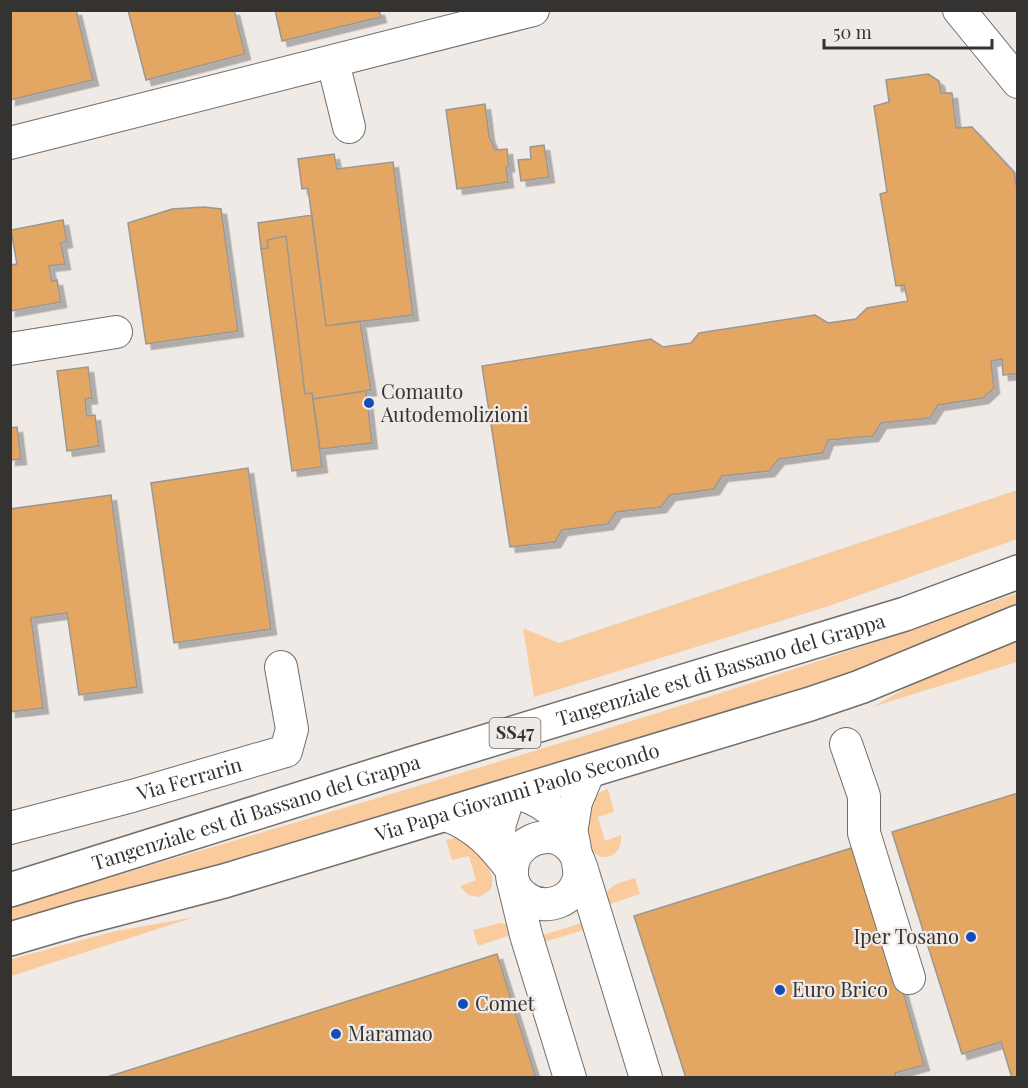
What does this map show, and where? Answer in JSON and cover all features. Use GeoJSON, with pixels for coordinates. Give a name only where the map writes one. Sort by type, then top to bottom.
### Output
{"type":"FeatureCollection","features":[{"type":"Feature","properties":{"kind":"main road","name":"Tangenziale est di Bassano del Grappa"},"geometry":{"type":"LineString","coordinates":[[10,866],[760,639],[1017,552]]}},
{"type":"Feature","properties":{"kind":"main road","name":"Tangenziale est di Bassano del Grappa"},"geometry":{"type":"LineString","coordinates":[[10,890],[411,764],[893,618],[1017,572]]}},
{"type":"Feature","properties":{"kind":"main road","name":"Via Papa Giovanni Paolo Secondo"},"geometry":{"type":"LineString","coordinates":[[10,939],[224,881],[840,694],[1017,622]]}},
{"type":"Feature","properties":{"kind":"street"},"geometry":{"type":"LineString","coordinates":[[10,143],[533,10]]}},
{"type":"Feature","properties":{"kind":"street"},"geometry":{"type":"LineString","coordinates":[[959,10],[1017,82]]}},
{"type":"Feature","properties":{"kind":"street"},"geometry":{"type":"LineString","coordinates":[[333,62],[349,127]]}},
{"type":"Feature","properties":{"kind":"street"},"geometry":{"type":"LineString","coordinates":[[10,350],[116,332]]}},
{"type":"Feature","properties":{"kind":"street","name":"Via Ferrarin"},"geometry":{"type":"LineString","coordinates":[[10,828],[132,796],[286,751],[292,729],[281,668]]}},
{"type":"Feature","properties":{"kind":"street"},"geometry":{"type":"LineString","coordinates":[[846,744],[864,796],[864,833],[909,978]]}},
{"type":"Feature","properties":{"kind":"street"},"geometry":{"type":"LineString","coordinates":[[589,771],[576,800],[574,845],[579,889],[646,1077]]}},
{"type":"Feature","properties":{"kind":"street"},"geometry":{"type":"LineString","coordinates":[[570,1077],[514,882],[500,823],[513,794],[534,799],[548,808],[574,845]]}},
{"type":"Feature","properties":{"kind":"street"},"geometry":{"type":"LineString","coordinates":[[446,815],[471,826],[514,882],[543,905],[564,900],[579,889]]}},
{"type":"Feature","properties":{"kind":"street"},"geometry":{"type":"LineString","coordinates":[[514,882],[514,858],[528,841],[539,837],[550,837],[561,840],[570,848],[574,845]]}},
{"type":"Feature","properties":{"kind":"shaded area"},"geometry":{"type":"Polygon","coordinates":[[[1017,490],[1017,539],[829,606],[534,697],[523,628],[559,643],[1017,490]]]}},
{"type":"Feature","properties":{"kind":"shaded area"},"geometry":{"type":"Polygon","coordinates":[[[1017,593],[1017,614],[830,684],[11,931],[11,907],[642,718],[768,678],[1017,593]]]}},
{"type":"Feature","properties":{"kind":"shaded area"},"geometry":{"type":"Polygon","coordinates":[[[1017,641],[1017,662],[872,707],[928,676],[1017,641]]]}},
{"type":"Feature","properties":{"kind":"shaded area"},"geometry":{"type":"Polygon","coordinates":[[[608,789],[614,812],[598,817],[605,841],[621,835],[621,841],[616,852],[603,857],[592,851],[582,813],[592,796],[608,789]]]}},
{"type":"Feature","properties":{"kind":"shaded area"},"geometry":{"type":"Polygon","coordinates":[[[464,836],[482,849],[492,877],[492,886],[489,891],[479,897],[468,895],[460,886],[476,880],[469,856],[452,860],[446,840],[464,836]]]}},
{"type":"Feature","properties":{"kind":"shaded area"},"geometry":{"type":"Polygon","coordinates":[[[635,878],[640,894],[604,906],[609,889],[635,878]]]}},
{"type":"Feature","properties":{"kind":"shaded area"},"geometry":{"type":"Polygon","coordinates":[[[195,917],[11,976],[11,959],[116,931],[195,917]]]}},
{"type":"Feature","properties":{"kind":"shaded area"},"geometry":{"type":"Polygon","coordinates":[[[588,921],[584,930],[544,942],[537,937],[588,921]]]}},
{"type":"Feature","properties":{"kind":"shaded area"},"geometry":{"type":"Polygon","coordinates":[[[500,923],[509,925],[514,934],[478,946],[473,930],[500,923]]]}},
{"type":"Feature","properties":{"kind":"building"},"geometry":{"type":"Polygon","coordinates":[[[10,10],[76,10],[93,80],[10,100],[10,10]]]}},
{"type":"Feature","properties":{"kind":"building"},"geometry":{"type":"Polygon","coordinates":[[[128,10],[234,10],[245,54],[146,80],[128,10]]]}},
{"type":"Feature","properties":{"kind":"building"},"geometry":{"type":"Polygon","coordinates":[[[275,10],[379,10],[381,17],[282,41],[275,10]]]}},
{"type":"Feature","properties":{"kind":"building"},"geometry":{"type":"Polygon","coordinates":[[[928,74],[939,81],[941,93],[952,93],[956,128],[972,127],[1014,172],[1018,195],[1018,374],[1003,375],[1002,359],[991,361],[994,388],[983,398],[938,405],[930,418],[881,423],[873,436],[828,440],[823,453],[779,459],[769,471],[722,476],[714,489],[670,495],[661,507],[616,512],[608,524],[562,530],[555,542],[510,547],[482,366],[651,339],[663,347],[691,343],[699,333],[815,315],[828,323],[856,319],[867,308],[908,301],[904,285],[896,286],[880,194],[887,192],[874,106],[889,102],[886,80],[928,74]]]}},
{"type":"Feature","properties":{"kind":"building"},"geometry":{"type":"Polygon","coordinates":[[[485,104],[489,136],[495,150],[507,149],[508,182],[457,189],[446,110],[485,104]]]}},
{"type":"Feature","properties":{"kind":"building"},"geometry":{"type":"Polygon","coordinates":[[[544,145],[549,177],[521,181],[518,160],[531,159],[530,147],[544,145]]]}},
{"type":"Feature","properties":{"kind":"building"},"geometry":{"type":"Polygon","coordinates":[[[334,154],[337,169],[393,162],[413,315],[326,326],[308,188],[302,189],[298,159],[334,154]]]}},
{"type":"Feature","properties":{"kind":"building"},"geometry":{"type":"Polygon","coordinates":[[[204,207],[221,209],[238,331],[146,344],[128,223],[172,209],[204,207]]]}},
{"type":"Feature","properties":{"kind":"building"},"geometry":{"type":"Polygon","coordinates":[[[312,215],[326,326],[360,321],[371,390],[313,399],[312,393],[305,394],[286,236],[267,240],[268,248],[261,249],[258,223],[312,215]]]}},
{"type":"Feature","properties":{"kind":"building"},"geometry":{"type":"Polygon","coordinates":[[[63,220],[67,242],[61,243],[65,264],[49,266],[52,281],[57,280],[61,302],[10,311],[10,265],[17,264],[11,230],[63,220]]]}},
{"type":"Feature","properties":{"kind":"building"},"geometry":{"type":"Polygon","coordinates":[[[286,236],[305,394],[312,393],[322,467],[292,471],[261,249],[268,248],[267,240],[286,236]]]}},
{"type":"Feature","properties":{"kind":"building"},"geometry":{"type":"Polygon","coordinates":[[[88,367],[92,398],[85,399],[87,416],[95,415],[99,446],[67,451],[57,371],[88,367]]]}},
{"type":"Feature","properties":{"kind":"building"},"geometry":{"type":"Polygon","coordinates":[[[366,391],[372,443],[320,449],[313,399],[366,391]]]}},
{"type":"Feature","properties":{"kind":"building"},"geometry":{"type":"Polygon","coordinates":[[[17,427],[21,459],[10,460],[10,428],[17,427]]]}},
{"type":"Feature","properties":{"kind":"building"},"geometry":{"type":"Polygon","coordinates":[[[248,468],[271,629],[174,643],[151,483],[248,468]]]}},
{"type":"Feature","properties":{"kind":"building"},"geometry":{"type":"Polygon","coordinates":[[[111,495],[137,687],[79,695],[67,613],[31,618],[43,708],[10,712],[10,509],[111,495]]]}},
{"type":"Feature","properties":{"kind":"building","name":"Iper Tosano"},"geometry":{"type":"Polygon","coordinates":[[[1018,793],[1018,1078],[1012,1078],[1001,1042],[962,1054],[892,832],[1018,793]]]}},
{"type":"Feature","properties":{"kind":"building","name":"Euro Brico"},"geometry":{"type":"Polygon","coordinates":[[[861,845],[924,1065],[895,1073],[896,1078],[686,1078],[634,916],[861,845]]]}},
{"type":"Feature","properties":{"kind":"building"},"geometry":{"type":"Polygon","coordinates":[[[497,954],[536,1078],[104,1078],[497,954]]]}},
{"type":"Feature","properties":{"kind":"place","name":"Comauto Autodemolizioni"},"geometry":{"type":"Point","coordinates":[369,403]}},
{"type":"Feature","properties":{"kind":"place","name":"Iper Tosano"},"geometry":{"type":"Point","coordinates":[971,937]}},
{"type":"Feature","properties":{"kind":"place","name":"Euro Brico"},"geometry":{"type":"Point","coordinates":[780,990]}},
{"type":"Feature","properties":{"kind":"place","name":"Comet"},"geometry":{"type":"Point","coordinates":[463,1004]}},
{"type":"Feature","properties":{"kind":"place","name":"Maramao"},"geometry":{"type":"Point","coordinates":[336,1034]}}]}
